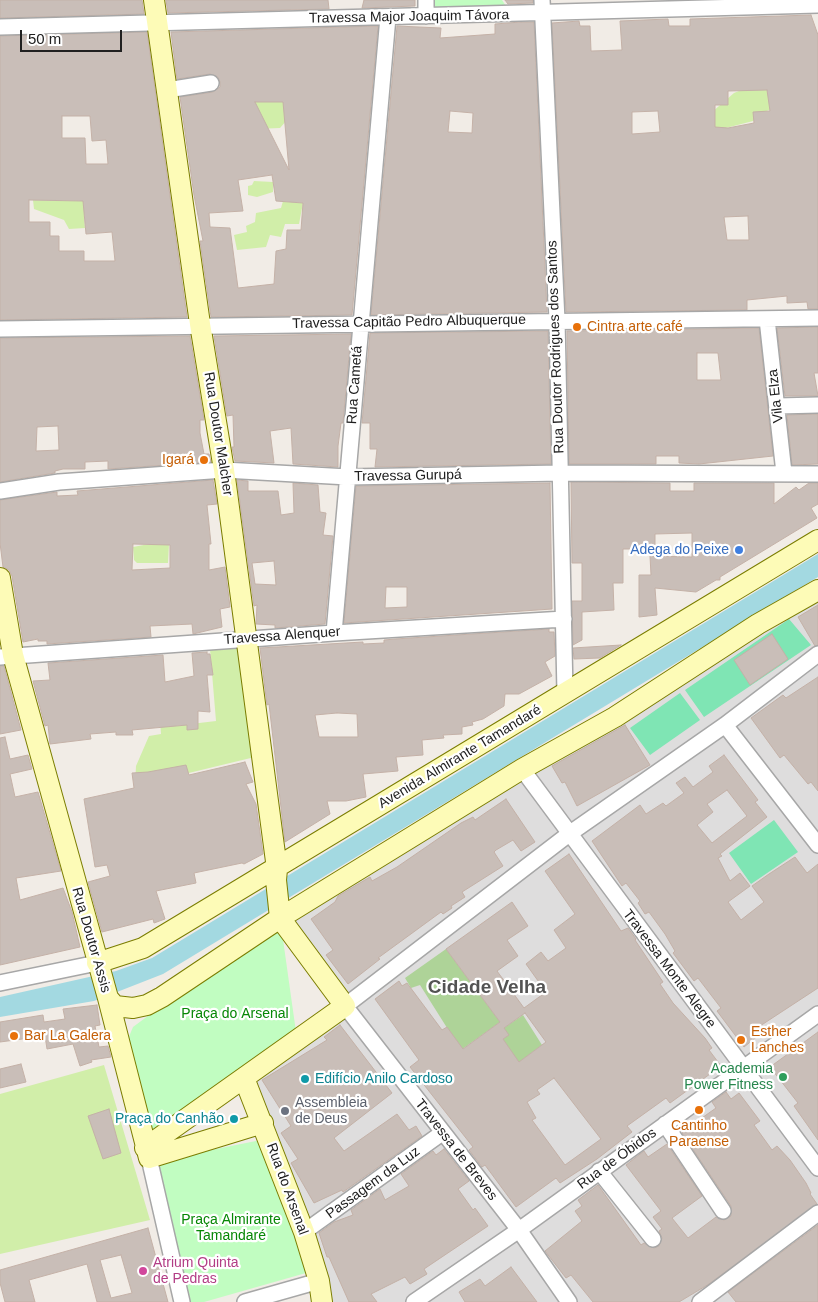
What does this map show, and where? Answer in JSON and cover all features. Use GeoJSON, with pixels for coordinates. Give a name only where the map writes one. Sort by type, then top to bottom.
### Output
{"type":"FeatureCollection","features":[{"type":"Feature","properties":{"kind":"street","name":"Rua Doutor Malcher"},"geometry":{"type":"LineString","coordinates":[[154,0],[200,324],[224,470],[276,875]]}},
{"type":"Feature","properties":{"kind":"street"},"geometry":{"type":"LineString","coordinates":[[426,0],[426,16]]}},
{"type":"Feature","properties":{"kind":"street","name":"Travessa Major Joaquim Távora"},"geometry":{"type":"LineString","coordinates":[[0,27],[426,16],[542,7],[818,5]]}},
{"type":"Feature","properties":{"kind":"street","name":"Rua Doutor Rodrigues dos Santos"},"geometry":{"type":"LineString","coordinates":[[542,7],[557,320],[565,693]]}},
{"type":"Feature","properties":{"kind":"street","name":"Rua Cametá"},"geometry":{"type":"LineString","coordinates":[[334,633],[388,17]]}},
{"type":"Feature","properties":{"kind":"street"},"geometry":{"type":"LineString","coordinates":[[167,90],[211,83]]}},
{"type":"Feature","properties":{"kind":"street","name":"Travessa Capitão Pedro Albuquerque"},"geometry":{"type":"LineString","coordinates":[[0,329],[200,324],[767,320],[818,318]]}},
{"type":"Feature","properties":{"kind":"street","name":"Vila Elza"},"geometry":{"type":"LineString","coordinates":[[767,320],[784,473]]}},
{"type":"Feature","properties":{"kind":"street"},"geometry":{"type":"LineString","coordinates":[[778,406],[818,405]]}},
{"type":"Feature","properties":{"kind":"street","name":"Travessa Gurupá"},"geometry":{"type":"LineString","coordinates":[[0,491],[59,482],[224,470],[348,477],[560,473],[818,474]]}},
{"type":"Feature","properties":{"kind":"street","name":"Avenida Almirante Tamandaré"},"geometry":{"type":"LineString","coordinates":[[98,968],[143,948],[276,875],[565,693],[818,540]]}},
{"type":"Feature","properties":{"kind":"street","name":"Rua Doutor Assis"},"geometry":{"type":"LineString","coordinates":[[0,578],[7,656],[108,998],[182,1302]]}},
{"type":"Feature","properties":{"kind":"street"},"geometry":{"type":"LineString","coordinates":[[108,998],[115,1006],[124,1008],[147,1005],[280,913],[522,769],[615,717],[758,624],[818,590]]}},
{"type":"Feature","properties":{"kind":"street","name":"Travessa Alenquer"},"geometry":{"type":"LineString","coordinates":[[7,656],[564,619]]}},
{"type":"Feature","properties":{"kind":"street"},"geometry":{"type":"LineString","coordinates":[[147,1153],[244,1078],[345,1006],[569,834],[816,659]]}},
{"type":"Feature","properties":{"kind":"street"},"geometry":{"type":"LineString","coordinates":[[725,725],[818,845]]}},
{"type":"Feature","properties":{"kind":"street","name":"Travessa Monte Alegre"},"geometry":{"type":"LineString","coordinates":[[522,769],[818,1168]]}},
{"type":"Feature","properties":{"kind":"street","name":"Travessa de Breves"},"geometry":{"type":"LineString","coordinates":[[276,875],[280,913],[345,1006],[519,1230],[570,1302]]}},
{"type":"Feature","properties":{"kind":"street"},"geometry":{"type":"LineString","coordinates":[[0,983],[98,968]]}},
{"type":"Feature","properties":{"kind":"street","name":"Rua de Óbidos"},"geometry":{"type":"LineString","coordinates":[[414,1302],[519,1230],[818,1014]]}},
{"type":"Feature","properties":{"kind":"street","name":"Rua do Arsenal"},"geometry":{"type":"LineString","coordinates":[[244,1078],[304,1232],[319,1281],[322,1302]]}},
{"type":"Feature","properties":{"kind":"street"},"geometry":{"type":"LineString","coordinates":[[147,1153],[263,1123]]}},
{"type":"Feature","properties":{"kind":"street"},"geometry":{"type":"LineString","coordinates":[[666,1124],[723,1211]]}},
{"type":"Feature","properties":{"kind":"street","name":"Passagem da Luz"},"geometry":{"type":"LineString","coordinates":[[304,1232],[442,1133]]}},
{"type":"Feature","properties":{"kind":"street"},"geometry":{"type":"LineString","coordinates":[[599,1171],[653,1239]]}},
{"type":"Feature","properties":{"kind":"street"},"geometry":{"type":"LineString","coordinates":[[700,1302],[818,1213]]}},
{"type":"Feature","properties":{"kind":"street"},"geometry":{"type":"LineString","coordinates":[[245,1302],[319,1281]]}},
{"type":"Feature","properties":{"kind":"street"},"geometry":{"type":"LineString","coordinates":[[268,1296],[292,1302]]}},
{"type":"Feature","properties":{"kind":"shaded area"},"geometry":{"type":"Polygon","coordinates":[[[818,590],[818,1302],[322,1302],[244,1078],[345,1006],[280,918],[818,590]]]}},
{"type":"Feature","properties":{"kind":"green space"},"geometry":{"type":"Polygon","coordinates":[[[427,0],[502,0],[511,14],[426,16],[427,0]]]}},
{"type":"Feature","properties":{"kind":"green space"},"geometry":{"type":"Polygon","coordinates":[[[751,86],[771,86],[774,108],[764,112],[753,121],[722,129],[702,126],[711,113],[734,93],[751,86]]]}},
{"type":"Feature","properties":{"kind":"green space"},"geometry":{"type":"Polygon","coordinates":[[[273,93],[284,95],[287,120],[280,128],[255,129],[255,102],[272,102],[273,93]]]}},
{"type":"Feature","properties":{"kind":"green space"},"geometry":{"type":"Polygon","coordinates":[[[254,181],[273,182],[273,192],[257,197],[248,195],[248,186],[252,185],[254,181]]]}},
{"type":"Feature","properties":{"kind":"green space"},"geometry":{"type":"Polygon","coordinates":[[[33,200],[91,201],[84,216],[85,228],[69,229],[64,220],[34,209],[33,200]]]}},
{"type":"Feature","properties":{"kind":"green space"},"geometry":{"type":"Polygon","coordinates":[[[283,201],[303,203],[299,224],[285,224],[281,237],[270,235],[266,247],[237,250],[234,235],[247,232],[246,226],[255,222],[256,213],[281,208],[283,201]]]}},
{"type":"Feature","properties":{"kind":"green space"},"geometry":{"type":"Polygon","coordinates":[[[149,544],[169,544],[168,563],[137,563],[134,560],[133,547],[149,544]]]}},
{"type":"Feature","properties":{"kind":"green space"},"geometry":{"type":"Polygon","coordinates":[[[789,619],[811,645],[704,717],[685,690],[789,619]]]}},
{"type":"Feature","properties":{"kind":"green space"},"geometry":{"type":"Polygon","coordinates":[[[245,646],[259,756],[135,786],[136,766],[149,736],[161,734],[160,720],[174,726],[216,721],[210,649],[245,646]]]}},
{"type":"Feature","properties":{"kind":"green space"},"geometry":{"type":"Polygon","coordinates":[[[680,693],[700,720],[650,755],[630,728],[680,693]]]}},
{"type":"Feature","properties":{"kind":"green space"},"geometry":{"type":"Polygon","coordinates":[[[774,820],[798,852],[751,884],[729,853],[774,820]]]}},
{"type":"Feature","properties":{"kind":"green space","name":"Praça do Arsenal"},"geometry":{"type":"Polygon","coordinates":[[[280,918],[296,1032],[154,1136],[128,1039],[133,1027],[280,918]]]}},
{"type":"Feature","properties":{"kind":"green space"},"geometry":{"type":"Polygon","coordinates":[[[446,949],[500,1022],[461,1050],[420,985],[411,988],[405,978],[446,949]]]}},
{"type":"Feature","properties":{"kind":"green space"},"geometry":{"type":"Polygon","coordinates":[[[523,1015],[542,1045],[518,1063],[508,1047],[485,1053],[508,1035],[504,1028],[523,1015]]]}},
{"type":"Feature","properties":{"kind":"green space"},"geometry":{"type":"Polygon","coordinates":[[[104,1065],[150,1220],[0,1254],[0,1094],[104,1065]]]}},
{"type":"Feature","properties":{"kind":"green space","name":"Praça Almirante Tamandaré"},"geometry":{"type":"Polygon","coordinates":[[[261,1140],[313,1271],[204,1302],[189,1302],[151,1162],[261,1140]]]}},
{"type":"Feature","properties":{"kind":"water"},"geometry":{"type":"Polygon","coordinates":[[[818,554],[818,577],[163,974],[94,1001],[0,1017],[0,997],[116,971],[152,958],[818,554]]]}},
{"type":"Feature","properties":{"kind":"building"},"geometry":{"type":"Polygon","coordinates":[[[0,0],[142,0],[144,14],[0,18],[0,0]]]}},
{"type":"Feature","properties":{"kind":"building"},"geometry":{"type":"Polygon","coordinates":[[[166,0],[328,0],[329,9],[168,13],[166,0]]]}},
{"type":"Feature","properties":{"kind":"building"},"geometry":{"type":"Polygon","coordinates":[[[364,0],[415,0],[415,6],[362,8],[364,0]]]}},
{"type":"Feature","properties":{"kind":"building"},"geometry":{"type":"Polygon","coordinates":[[[505,0],[533,0],[533,3],[508,4],[505,0]]]}},
{"type":"Feature","properties":{"kind":"building"},"geometry":{"type":"Polygon","coordinates":[[[811,15],[818,35],[818,309],[808,309],[807,302],[787,303],[787,296],[747,300],[747,310],[566,312],[552,23],[579,21],[580,26],[590,26],[591,51],[622,50],[620,21],[668,19],[669,26],[690,26],[690,19],[811,15]],[[767,90],[728,91],[728,105],[715,105],[715,127],[728,128],[754,123],[753,112],[770,111],[767,90]],[[658,111],[632,112],[632,134],[660,132],[658,111]],[[748,216],[724,217],[727,240],[749,240],[748,216]]]}},
{"type":"Feature","properties":{"kind":"building"},"geometry":{"type":"Polygon","coordinates":[[[534,22],[547,312],[371,315],[397,26],[441,28],[440,38],[495,34],[495,24],[534,22]],[[450,111],[448,132],[472,133],[473,113],[450,111]]]}},
{"type":"Feature","properties":{"kind":"building"},"geometry":{"type":"Polygon","coordinates":[[[378,26],[352,315],[211,317],[200,241],[203,241],[194,195],[180,97],[213,92],[220,87],[220,82],[218,77],[210,74],[177,79],[171,32],[378,26]],[[255,102],[289,170],[283,102],[255,102]],[[272,175],[238,180],[243,211],[209,213],[210,227],[230,228],[238,288],[274,284],[276,251],[286,249],[287,230],[301,230],[303,203],[276,201],[272,175]]]}},
{"type":"Feature","properties":{"kind":"building"},"geometry":{"type":"Polygon","coordinates":[[[147,32],[187,317],[0,320],[0,36],[147,32]],[[62,116],[62,138],[85,138],[86,164],[108,164],[106,140],[92,141],[90,116],[62,116]],[[29,200],[29,222],[50,222],[50,236],[59,236],[59,251],[84,251],[84,261],[115,261],[112,232],[86,234],[83,201],[29,200]]]}},
{"type":"Feature","properties":{"kind":"building"},"geometry":{"type":"Polygon","coordinates":[[[818,327],[818,373],[814,373],[818,396],[785,396],[777,328],[818,327]]]}},
{"type":"Feature","properties":{"kind":"building"},"geometry":{"type":"Polygon","coordinates":[[[759,328],[773,456],[699,464],[679,463],[679,456],[656,456],[656,464],[569,464],[567,331],[759,328]],[[697,353],[697,380],[721,380],[718,353],[697,353]]]}},
{"type":"Feature","properties":{"kind":"building"},"geometry":{"type":"Polygon","coordinates":[[[548,331],[551,464],[375,467],[377,449],[370,449],[370,423],[362,423],[370,333],[548,331]]]}},
{"type":"Feature","properties":{"kind":"building"},"geometry":{"type":"Polygon","coordinates":[[[351,334],[343,423],[341,423],[338,446],[338,467],[293,464],[291,428],[270,431],[274,463],[235,461],[232,447],[234,447],[233,415],[227,416],[214,336],[351,334]]]}},
{"type":"Feature","properties":{"kind":"building"},"geometry":{"type":"Polygon","coordinates":[[[190,336],[204,420],[200,420],[200,433],[204,454],[209,454],[211,462],[108,469],[108,461],[85,462],[85,469],[63,469],[55,471],[55,473],[0,482],[0,338],[190,336]],[[58,426],[37,427],[36,451],[59,450],[58,426]]]}},
{"type":"Feature","properties":{"kind":"building"},"geometry":{"type":"Polygon","coordinates":[[[818,414],[818,464],[792,465],[787,415],[818,414]]]}},
{"type":"Feature","properties":{"kind":"building"},"geometry":{"type":"Polygon","coordinates":[[[213,480],[217,504],[207,505],[211,544],[209,544],[209,570],[225,567],[230,607],[220,609],[222,627],[193,634],[192,624],[150,626],[151,637],[47,644],[47,641],[38,641],[38,639],[23,642],[12,576],[9,570],[3,567],[0,543],[0,500],[57,492],[57,496],[78,495],[77,491],[213,480]],[[133,544],[132,570],[170,568],[170,545],[133,544]]]}},
{"type":"Feature","properties":{"kind":"building"},"geometry":{"type":"Polygon","coordinates":[[[237,480],[248,481],[248,491],[278,491],[281,515],[294,513],[293,483],[318,485],[320,512],[326,513],[323,535],[333,536],[325,624],[275,628],[275,625],[256,624],[257,605],[254,606],[237,480]],[[274,561],[252,563],[255,584],[276,585],[274,561]]]}},
{"type":"Feature","properties":{"kind":"building"},"geometry":{"type":"Polygon","coordinates":[[[571,482],[670,483],[670,491],[694,491],[694,483],[774,483],[774,504],[796,487],[799,490],[809,483],[818,483],[818,504],[811,508],[817,518],[720,577],[720,580],[716,580],[696,592],[655,588],[657,615],[639,617],[639,575],[651,575],[650,556],[692,557],[692,533],[655,534],[655,549],[623,549],[623,583],[613,583],[614,610],[582,612],[582,640],[573,645],[572,601],[582,601],[582,563],[572,563],[571,482]]]}},
{"type":"Feature","properties":{"kind":"building"},"geometry":{"type":"Polygon","coordinates":[[[550,483],[552,609],[344,623],[356,486],[550,483]],[[386,587],[385,608],[407,607],[407,587],[386,587]]]}},
{"type":"Feature","properties":{"kind":"building"},"geometry":{"type":"Polygon","coordinates":[[[818,605],[818,645],[815,646],[798,617],[818,605]]]}},
{"type":"Feature","properties":{"kind":"building"},"geometry":{"type":"Polygon","coordinates":[[[549,629],[549,632],[554,632],[555,656],[545,662],[552,676],[519,694],[505,694],[504,706],[483,719],[472,722],[473,725],[462,727],[462,734],[443,735],[444,738],[422,740],[423,755],[396,757],[398,771],[363,774],[366,797],[346,801],[327,801],[330,814],[285,842],[269,704],[267,705],[260,648],[363,642],[363,644],[384,643],[384,640],[549,629]],[[357,714],[315,715],[319,737],[358,737],[357,714]]]}},
{"type":"Feature","properties":{"kind":"building"},"geometry":{"type":"Polygon","coordinates":[[[772,634],[788,659],[750,685],[734,660],[772,634]]]}},
{"type":"Feature","properties":{"kind":"building"},"geometry":{"type":"Polygon","coordinates":[[[621,645],[600,658],[574,659],[573,648],[621,645]]]}},
{"type":"Feature","properties":{"kind":"building"},"geometry":{"type":"Polygon","coordinates":[[[207,652],[207,654],[210,654],[213,675],[207,675],[210,712],[198,711],[198,729],[187,730],[187,725],[132,730],[133,735],[116,735],[116,732],[90,734],[91,739],[50,744],[48,725],[45,726],[33,681],[50,680],[48,663],[163,655],[165,682],[194,676],[192,653],[207,652]]]}},
{"type":"Feature","properties":{"kind":"building"},"geometry":{"type":"Polygon","coordinates":[[[0,666],[4,666],[21,730],[0,734],[0,666]]]}},
{"type":"Feature","properties":{"kind":"building"},"geometry":{"type":"Polygon","coordinates":[[[818,677],[818,791],[811,782],[808,784],[784,755],[780,758],[751,718],[783,695],[786,698],[818,677]]]}},
{"type":"Feature","properties":{"kind":"building"},"geometry":{"type":"Polygon","coordinates":[[[625,725],[650,765],[577,806],[565,782],[562,783],[552,766],[625,725]]]}},
{"type":"Feature","properties":{"kind":"building"},"geometry":{"type":"Polygon","coordinates":[[[5,737],[10,759],[28,755],[32,769],[10,774],[15,797],[38,792],[61,871],[16,878],[20,900],[63,888],[72,912],[80,947],[0,965],[0,738],[5,737]]]}},
{"type":"Feature","properties":{"kind":"building"},"geometry":{"type":"Polygon","coordinates":[[[724,755],[758,800],[755,802],[767,817],[720,854],[722,856],[718,858],[730,881],[740,873],[750,886],[728,902],[741,920],[764,902],[752,886],[795,857],[807,873],[818,864],[818,988],[760,1026],[764,1031],[744,1047],[717,1011],[721,1008],[698,978],[694,981],[673,953],[675,951],[649,912],[645,914],[638,903],[640,901],[626,883],[622,886],[592,841],[640,805],[646,814],[663,803],[666,806],[684,793],[676,783],[685,777],[693,787],[713,772],[709,766],[724,755]],[[727,790],[707,804],[713,812],[697,825],[712,843],[747,816],[727,790]]]}},
{"type":"Feature","properties":{"kind":"building"},"geometry":{"type":"Polygon","coordinates":[[[245,762],[253,782],[246,784],[256,804],[263,854],[244,864],[194,873],[196,883],[156,891],[165,919],[154,923],[153,919],[102,932],[88,882],[110,876],[107,865],[95,867],[84,799],[134,788],[132,773],[186,765],[189,775],[245,762]]]}},
{"type":"Feature","properties":{"kind":"building"},"geometry":{"type":"Polygon","coordinates":[[[506,799],[535,842],[521,851],[513,840],[496,850],[494,852],[503,866],[462,892],[465,897],[451,906],[452,908],[443,914],[441,912],[378,958],[380,959],[348,984],[326,955],[333,950],[311,919],[335,902],[338,896],[370,877],[372,881],[397,867],[461,823],[473,817],[475,820],[506,799]]]}},
{"type":"Feature","properties":{"kind":"building"},"geometry":{"type":"Polygon","coordinates":[[[569,854],[621,931],[628,928],[636,939],[663,982],[660,984],[673,1003],[705,1038],[712,1048],[709,1050],[721,1066],[670,1103],[666,1098],[627,1126],[632,1132],[597,1159],[560,1183],[556,1178],[516,1207],[485,1165],[482,1167],[469,1150],[473,1147],[410,1067],[419,1060],[375,999],[399,981],[402,986],[407,983],[442,1030],[447,1027],[463,1049],[500,1022],[446,949],[512,902],[528,926],[507,940],[518,956],[497,971],[524,1008],[546,992],[526,964],[541,952],[548,961],[566,948],[554,930],[575,914],[545,871],[569,854]],[[525,1013],[504,1028],[509,1035],[503,1039],[519,1062],[546,1042],[525,1013]],[[554,1078],[537,1090],[540,1094],[527,1102],[536,1118],[532,1120],[565,1165],[601,1139],[554,1078]]]}},
{"type":"Feature","properties":{"kind":"building"},"geometry":{"type":"Polygon","coordinates":[[[97,1005],[100,1025],[95,1026],[99,1047],[108,1046],[111,1057],[91,1060],[92,1062],[80,1066],[73,1044],[47,1049],[45,1036],[0,1042],[0,1022],[43,1015],[44,1022],[65,1019],[63,1009],[97,1005]]]}},
{"type":"Feature","properties":{"kind":"building"},"geometry":{"type":"Polygon","coordinates":[[[340,1025],[392,1093],[334,1138],[344,1151],[397,1114],[409,1130],[416,1126],[422,1136],[343,1192],[342,1190],[314,1203],[291,1163],[298,1159],[281,1133],[291,1126],[262,1080],[327,1040],[324,1037],[340,1025]]]}},
{"type":"Feature","properties":{"kind":"building"},"geometry":{"type":"Polygon","coordinates":[[[818,1032],[818,1140],[794,1106],[798,1103],[770,1067],[818,1032]]]}},
{"type":"Feature","properties":{"kind":"building"},"geometry":{"type":"Polygon","coordinates":[[[21,1064],[26,1082],[0,1088],[0,1069],[21,1064]]]}},
{"type":"Feature","properties":{"kind":"building"},"geometry":{"type":"Polygon","coordinates":[[[726,1092],[731,1099],[739,1093],[760,1121],[754,1125],[772,1150],[777,1146],[790,1160],[806,1183],[810,1194],[817,1204],[709,1284],[679,1302],[593,1302],[571,1275],[566,1278],[545,1251],[582,1221],[575,1211],[582,1206],[578,1200],[598,1185],[641,1245],[644,1243],[654,1248],[659,1246],[662,1238],[659,1231],[662,1229],[653,1217],[661,1211],[626,1165],[644,1151],[648,1157],[667,1144],[702,1196],[672,1218],[688,1238],[716,1217],[724,1220],[731,1216],[731,1206],[682,1133],[698,1119],[716,1108],[712,1102],[726,1092]]]}},
{"type":"Feature","properties":{"kind":"building"},"geometry":{"type":"Polygon","coordinates":[[[109,1109],[121,1153],[103,1159],[88,1116],[109,1109]]]}},
{"type":"Feature","properties":{"kind":"building"},"geometry":{"type":"Polygon","coordinates":[[[444,1149],[469,1181],[458,1189],[473,1210],[475,1208],[488,1226],[424,1269],[427,1274],[410,1284],[405,1277],[371,1294],[377,1302],[349,1302],[329,1257],[327,1257],[319,1233],[334,1222],[353,1215],[351,1210],[380,1189],[385,1200],[409,1186],[401,1174],[433,1151],[436,1155],[444,1149]]]}},
{"type":"Feature","properties":{"kind":"building"},"geometry":{"type":"Polygon","coordinates":[[[818,1225],[818,1302],[736,1302],[728,1292],[818,1225]]]}},
{"type":"Feature","properties":{"kind":"building","name":"Atrium Quinta de Pedras"},"geometry":{"type":"Polygon","coordinates":[[[148,1228],[168,1302],[97,1302],[87,1264],[29,1280],[35,1302],[5,1302],[0,1283],[0,1270],[148,1228]],[[121,1255],[100,1260],[111,1298],[132,1293],[121,1255]]]}},
{"type":"Feature","properties":{"kind":"building"},"geometry":{"type":"Polygon","coordinates":[[[511,1267],[537,1302],[465,1302],[459,1292],[480,1279],[485,1286],[511,1267]]]}},
{"type":"Feature","properties":{"kind":"place","name":"Cintra arte café"},"geometry":{"type":"Point","coordinates":[577,327]}},
{"type":"Feature","properties":{"kind":"place","name":"Igará"},"geometry":{"type":"Point","coordinates":[204,460]}},
{"type":"Feature","properties":{"kind":"place","name":"Adega do Peixe"},"geometry":{"type":"Point","coordinates":[739,550]}},
{"type":"Feature","properties":{"kind":"place","name":"Bar La Galera"},"geometry":{"type":"Point","coordinates":[14,1036]}},
{"type":"Feature","properties":{"kind":"place","name":"Esther Lanches"},"geometry":{"type":"Point","coordinates":[741,1040]}},
{"type":"Feature","properties":{"kind":"place","name":"Academia Power Fitness"},"geometry":{"type":"Point","coordinates":[783,1077]}},
{"type":"Feature","properties":{"kind":"place","name":"Edifício Anilo Cardoso"},"geometry":{"type":"Point","coordinates":[305,1079]}},
{"type":"Feature","properties":{"kind":"place","name":"Cantinho Paraense"},"geometry":{"type":"Point","coordinates":[699,1110]}},
{"type":"Feature","properties":{"kind":"place","name":"Assembleia de Deus"},"geometry":{"type":"Point","coordinates":[285,1111]}},
{"type":"Feature","properties":{"kind":"place","name":"Praça do Canhão"},"geometry":{"type":"Point","coordinates":[234,1119]}},
{"type":"Feature","properties":{"kind":"place","name":"Atrium Quinta de Pedras"},"geometry":{"type":"Point","coordinates":[143,1271]}},
{"type":"Feature","properties":{"kind":"district","name":"Cidade Velha"},"geometry":{"type":"Point","coordinates":[487,988]}}]}
